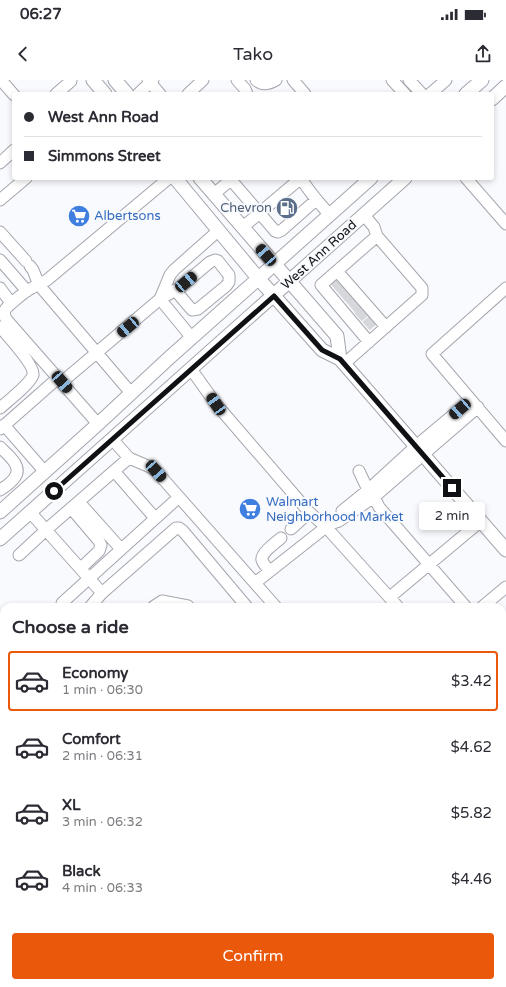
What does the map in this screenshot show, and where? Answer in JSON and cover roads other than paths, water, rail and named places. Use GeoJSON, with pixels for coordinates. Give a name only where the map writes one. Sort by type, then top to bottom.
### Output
{"type":"FeatureCollection","features":[{"type":"Feature","properties":{"kind":"main road"},"geometry":{"type":"LineString","coordinates":[[93,80],[102,92]]}},
{"type":"Feature","properties":{"kind":"main road"},"geometry":{"type":"LineString","coordinates":[[115,80],[125,92]]}},
{"type":"Feature","properties":{"kind":"main road"},"geometry":{"type":"LineString","coordinates":[[468,92],[482,80]]}},
{"type":"Feature","properties":{"kind":"main road"},"geometry":{"type":"LineString","coordinates":[[494,97],[506,86]]}},
{"type":"Feature","properties":{"kind":"main road"},"geometry":{"type":"LineString","coordinates":[[177,180],[258,278],[322,350],[342,361],[506,550]]}},
{"type":"Feature","properties":{"kind":"main road"},"geometry":{"type":"LineString","coordinates":[[202,180],[337,336],[342,361]]}},
{"type":"Feature","properties":{"kind":"main road","name":"West Ann Road"},"geometry":{"type":"LineString","coordinates":[[0,512],[258,278],[369,180]]}},
{"type":"Feature","properties":{"kind":"main road","name":"West Ann Road"},"geometry":{"type":"LineString","coordinates":[[0,538],[290,282],[403,180]]}},
{"type":"Feature","properties":{"kind":"main road"},"geometry":{"type":"LineString","coordinates":[[98,424],[112,438]]}},
{"type":"Feature","properties":{"kind":"street"},"geometry":{"type":"LineString","coordinates":[[190,92],[203,80]]}},
{"type":"Feature","properties":{"kind":"street"},"geometry":{"type":"LineString","coordinates":[[237,80],[246,92]]}},
{"type":"Feature","properties":{"kind":"street"},"geometry":{"type":"LineString","coordinates":[[256,80],[264,84],[276,80]]}},
{"type":"Feature","properties":{"kind":"street"},"geometry":{"type":"LineString","coordinates":[[293,80],[303,92]]}},
{"type":"Feature","properties":{"kind":"street"},"geometry":{"type":"LineString","coordinates":[[392,80],[404,92]]}},
{"type":"Feature","properties":{"kind":"street"},"geometry":{"type":"LineString","coordinates":[[432,92],[446,80]]}},
{"type":"Feature","properties":{"kind":"street"},"geometry":{"type":"LineString","coordinates":[[58,92],[71,81]]}},
{"type":"Feature","properties":{"kind":"street"},"geometry":{"type":"LineString","coordinates":[[140,92],[150,81],[158,92]]}},
{"type":"Feature","properties":{"kind":"street"},"geometry":{"type":"LineString","coordinates":[[410,81],[420,92]]}},
{"type":"Feature","properties":{"kind":"street"},"geometry":{"type":"LineString","coordinates":[[6,82],[12,92]]}},
{"type":"Feature","properties":{"kind":"street"},"geometry":{"type":"LineString","coordinates":[[0,163],[12,152]]}},
{"type":"Feature","properties":{"kind":"street"},"geometry":{"type":"LineString","coordinates":[[0,200],[24,180]]}},
{"type":"Feature","properties":{"kind":"street"},"geometry":{"type":"LineString","coordinates":[[98,424],[6,319],[4,314],[5,310],[31,288],[47,280],[167,180]]}},
{"type":"Feature","properties":{"kind":"street"},"geometry":{"type":"LineString","coordinates":[[214,194],[231,180]]}},
{"type":"Feature","properties":{"kind":"street"},"geometry":{"type":"LineString","coordinates":[[233,180],[275,231],[278,232],[316,200]]}},
{"type":"Feature","properties":{"kind":"street"},"geometry":{"type":"LineString","coordinates":[[243,227],[299,180]]}},
{"type":"Feature","properties":{"kind":"street"},"geometry":{"type":"LineString","coordinates":[[302,180],[316,200],[330,215]]}},
{"type":"Feature","properties":{"kind":"street"},"geometry":{"type":"LineString","coordinates":[[468,180],[506,224]]}},
{"type":"Feature","properties":{"kind":"street"},"geometry":{"type":"LineString","coordinates":[[342,361],[369,342],[422,295],[422,288],[377,236],[374,227],[364,215]]}},
{"type":"Feature","properties":{"kind":"street"},"geometry":{"type":"LineString","coordinates":[[160,299],[170,275],[174,270],[219,230]]}},
{"type":"Feature","properties":{"kind":"street"},"geometry":{"type":"LineString","coordinates":[[0,232],[28,263],[33,270],[39,285],[131,393]]}},
{"type":"Feature","properties":{"kind":"street"},"geometry":{"type":"LineString","coordinates":[[349,299],[377,236]]}},
{"type":"Feature","properties":{"kind":"street"},"geometry":{"type":"LineString","coordinates":[[0,260],[27,291]]}},
{"type":"Feature","properties":{"kind":"street"},"geometry":{"type":"LineString","coordinates":[[45,472],[2,424],[97,353],[160,299],[175,290],[178,289],[210,262],[215,260],[218,261],[229,275],[229,282],[226,286],[198,309],[192,310],[175,290]]}},
{"type":"Feature","properties":{"kind":"street"},"geometry":{"type":"LineString","coordinates":[[0,288],[12,303]]}},
{"type":"Feature","properties":{"kind":"street"},"geometry":{"type":"LineString","coordinates":[[506,288],[432,354],[506,440]]}},
{"type":"Feature","properties":{"kind":"street"},"geometry":{"type":"LineString","coordinates":[[160,299],[192,338]]}},
{"type":"Feature","properties":{"kind":"street"},"geometry":{"type":"LineString","coordinates":[[349,299],[369,324],[369,342]]}},
{"type":"Feature","properties":{"kind":"street"},"geometry":{"type":"LineString","coordinates":[[349,299],[369,324],[386,327]]}},
{"type":"Feature","properties":{"kind":"street"},"geometry":{"type":"LineString","coordinates":[[0,327],[27,360],[32,368],[33,374],[30,381],[0,408]]}},
{"type":"Feature","properties":{"kind":"street"},"geometry":{"type":"LineString","coordinates":[[191,369],[216,404],[309,512],[328,525],[395,603]]}},
{"type":"Feature","properties":{"kind":"street"},"geometry":{"type":"LineString","coordinates":[[255,583],[328,525],[337,515],[371,493],[475,404]]}},
{"type":"Feature","properties":{"kind":"street"},"geometry":{"type":"LineString","coordinates":[[112,438],[129,458],[156,471],[272,603]]}},
{"type":"Feature","properties":{"kind":"street"},"geometry":{"type":"LineString","coordinates":[[0,447],[15,464],[17,472],[15,477],[0,490]]}},
{"type":"Feature","properties":{"kind":"street"},"geometry":{"type":"LineString","coordinates":[[19,555],[129,458]]}},
{"type":"Feature","properties":{"kind":"street"},"geometry":{"type":"LineString","coordinates":[[114,470],[155,518]]}},
{"type":"Feature","properties":{"kind":"street"},"geometry":{"type":"LineString","coordinates":[[359,471],[379,507],[463,603]]}},
{"type":"Feature","properties":{"kind":"street"},"geometry":{"type":"LineString","coordinates":[[62,603],[178,497]]}},
{"type":"Feature","properties":{"kind":"street"},"geometry":{"type":"LineString","coordinates":[[75,505],[121,549]]}},
{"type":"Feature","properties":{"kind":"street"},"geometry":{"type":"LineString","coordinates":[[75,505],[101,545],[99,551],[81,568]]}},
{"type":"Feature","properties":{"kind":"street"},"geometry":{"type":"LineString","coordinates":[[30,512],[47,529],[102,592]]}},
{"type":"Feature","properties":{"kind":"street"},"geometry":{"type":"LineString","coordinates":[[291,529],[309,512]]}},
{"type":"Feature","properties":{"kind":"street"},"geometry":{"type":"LineString","coordinates":[[390,597],[481,521]]}},
{"type":"Feature","properties":{"kind":"street"},"geometry":{"type":"LineString","coordinates":[[93,603],[102,592],[176,528],[183,531],[244,603]]}},
{"type":"Feature","properties":{"kind":"street"},"geometry":{"type":"LineString","coordinates":[[270,571],[262,560],[262,557],[281,538]]}},
{"type":"Feature","properties":{"kind":"street"},"geometry":{"type":"LineString","coordinates":[[487,603],[506,587]]}},
{"type":"Feature","properties":{"kind":"street"},"geometry":{"type":"LineString","coordinates":[[159,603],[162,601],[172,603]]}},
{"type":"Feature","properties":{"kind":"tunnel"},"geometry":{"type":"LineString","coordinates":[[334,288],[341,282]]}},
{"type":"Feature","properties":{"kind":"tunnel"},"geometry":{"type":"LineString","coordinates":[[340,295],[347,289]]}},
{"type":"Feature","properties":{"kind":"tunnel"},"geometry":{"type":"LineString","coordinates":[[347,303],[353,297]]}},
{"type":"Feature","properties":{"kind":"tunnel"},"geometry":{"type":"LineString","coordinates":[[353,310],[360,304]]}},
{"type":"Feature","properties":{"kind":"tunnel"},"geometry":{"type":"LineString","coordinates":[[358,317],[365,311]]}},
{"type":"Feature","properties":{"kind":"tunnel"},"geometry":{"type":"LineString","coordinates":[[366,326],[373,320]]}},
{"type":"Feature","properties":{"kind":"place","name":"Chevron"},"geometry":{"type":"Point","coordinates":[287,208]}},
{"type":"Feature","properties":{"kind":"place","name":"Albertsons"},"geometry":{"type":"Point","coordinates":[79,216]}},
{"type":"Feature","properties":{"kind":"place","name":"Walmart Neighborhood Market"},"geometry":{"type":"Point","coordinates":[250,509]}}]}
